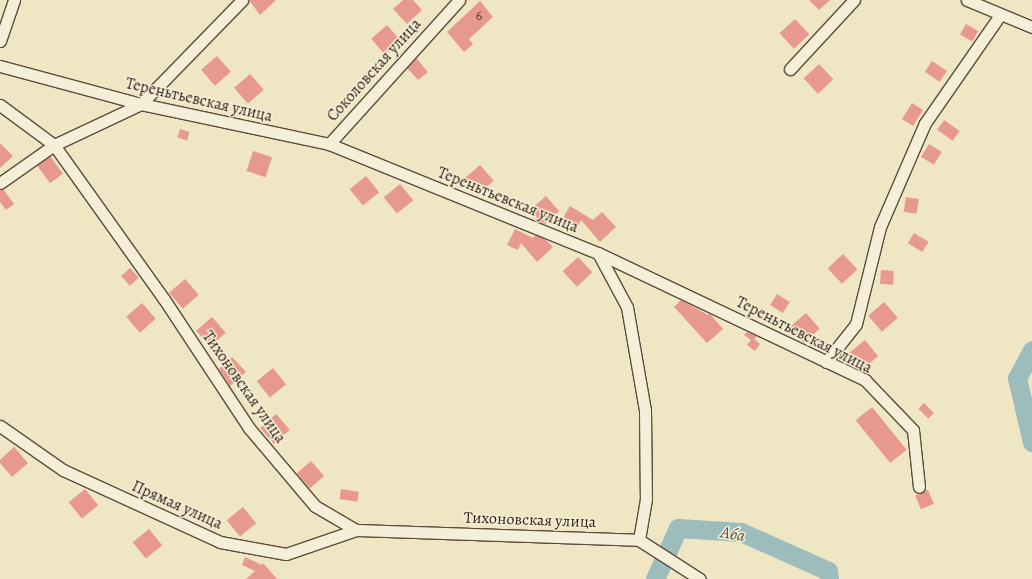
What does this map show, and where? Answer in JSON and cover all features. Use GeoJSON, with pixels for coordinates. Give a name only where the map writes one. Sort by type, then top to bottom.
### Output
{"type":"FeatureCollection","features":[{"type":"Feature","properties":{"kind":"street"},"geometry":{"type":"LineString","coordinates":[[0,41],[14,0]]}},
{"type":"Feature","properties":{"kind":"street"},"geometry":{"type":"LineString","coordinates":[[0,183],[54,145],[141,104],[242,0]]}},
{"type":"Feature","properties":{"kind":"street","name":"Соколовская улица"},"geometry":{"type":"LineString","coordinates":[[329,144],[459,0]]}},
{"type":"Feature","properties":{"kind":"street"},"geometry":{"type":"LineString","coordinates":[[790,69],[854,0]]}},
{"type":"Feature","properties":{"kind":"street"},"geometry":{"type":"LineString","coordinates":[[967,0],[1032,27]]}},
{"type":"Feature","properties":{"kind":"street"},"geometry":{"type":"LineString","coordinates":[[826,362],[856,324],[880,226],[925,123],[1000,15]]}},
{"type":"Feature","properties":{"kind":"street","name":"Тереньтьевская улица"},"geometry":{"type":"LineString","coordinates":[[0,66],[141,104],[329,144],[598,253],[865,380],[912,430],[919,487]]}},
{"type":"Feature","properties":{"kind":"street","name":"Тихоновская улица"},"geometry":{"type":"LineString","coordinates":[[0,105],[54,145],[164,299],[249,428],[315,506],[356,530],[639,540]]}},
{"type":"Feature","properties":{"kind":"street"},"geometry":{"type":"LineString","coordinates":[[598,253],[627,307],[646,410],[646,499],[639,540],[700,579]]}},
{"type":"Feature","properties":{"kind":"street","name":"Прямая улица"},"geometry":{"type":"LineString","coordinates":[[0,426],[63,470],[220,542],[286,554],[356,530]]}},
{"type":"Feature","properties":{"kind":"building"},"geometry":{"type":"Polygon","coordinates":[[[249,0],[276,0],[260,15],[249,0]]]}},
{"type":"Feature","properties":{"kind":"building"},"geometry":{"type":"Polygon","coordinates":[[[403,0],[413,0],[422,10],[407,24],[393,9],[403,0]]]}},
{"type":"Feature","properties":{"kind":"building"},"geometry":{"type":"Polygon","coordinates":[[[809,0],[830,0],[819,10],[809,0]]]}},
{"type":"Feature","properties":{"kind":"building"},"geometry":{"type":"Polygon","coordinates":[[[480,1],[493,17],[469,39],[473,44],[464,52],[447,32],[480,1]]]}},
{"type":"Feature","properties":{"kind":"building"},"geometry":{"type":"Polygon","coordinates":[[[795,19],[809,34],[794,49],[780,33],[795,19]]]}},
{"type":"Feature","properties":{"kind":"building"},"geometry":{"type":"Polygon","coordinates":[[[966,24],[978,31],[972,41],[960,34],[966,24]]]}},
{"type":"Feature","properties":{"kind":"building"},"geometry":{"type":"Polygon","coordinates":[[[387,25],[401,41],[385,55],[371,39],[387,25]]]}},
{"type":"Feature","properties":{"kind":"building"},"geometry":{"type":"Polygon","coordinates":[[[217,56],[231,72],[215,86],[201,70],[217,56]]]}},
{"type":"Feature","properties":{"kind":"building"},"geometry":{"type":"Polygon","coordinates":[[[416,58],[428,72],[418,80],[407,68],[416,58]]]}},
{"type":"Feature","properties":{"kind":"building"},"geometry":{"type":"Polygon","coordinates":[[[932,61],[947,71],[940,82],[925,72],[932,61]]]}},
{"type":"Feature","properties":{"kind":"building"},"geometry":{"type":"Polygon","coordinates":[[[819,64],[833,79],[818,94],[804,78],[819,64]]]}},
{"type":"Feature","properties":{"kind":"building"},"geometry":{"type":"Polygon","coordinates":[[[250,74],[264,90],[248,104],[234,88],[250,74]]]}},
{"type":"Feature","properties":{"kind":"building"},"geometry":{"type":"Polygon","coordinates":[[[912,103],[923,110],[913,126],[902,119],[912,103]]]}},
{"type":"Feature","properties":{"kind":"building"},"geometry":{"type":"Polygon","coordinates":[[[944,120],[960,131],[953,141],[937,130],[944,120]]]}},
{"type":"Feature","properties":{"kind":"building"},"geometry":{"type":"Polygon","coordinates":[[[180,129],[190,132],[187,141],[177,138],[180,129]]]}},
{"type":"Feature","properties":{"kind":"building"},"geometry":{"type":"Polygon","coordinates":[[[0,143],[13,156],[0,168],[0,143]]]}},
{"type":"Feature","properties":{"kind":"building"},"geometry":{"type":"Polygon","coordinates":[[[929,144],[942,152],[934,165],[921,157],[929,144]]]}},
{"type":"Feature","properties":{"kind":"building"},"geometry":{"type":"Polygon","coordinates":[[[253,151],[272,157],[266,177],[247,171],[253,151]]]}},
{"type":"Feature","properties":{"kind":"building"},"geometry":{"type":"Polygon","coordinates":[[[50,156],[63,174],[50,183],[37,165],[50,156]]]}},
{"type":"Feature","properties":{"kind":"building"},"geometry":{"type":"Polygon","coordinates":[[[480,165],[494,181],[478,195],[464,179],[480,165]]]}},
{"type":"Feature","properties":{"kind":"building"},"geometry":{"type":"Polygon","coordinates":[[[366,176],[379,192],[363,206],[350,189],[366,176]]]}},
{"type":"Feature","properties":{"kind":"building"},"geometry":{"type":"Polygon","coordinates":[[[400,184],[413,200],[397,214],[384,197],[400,184]]]}},
{"type":"Feature","properties":{"kind":"building"},"geometry":{"type":"Polygon","coordinates":[[[3,189],[14,204],[6,210],[0,202],[0,190],[3,189]]]}},
{"type":"Feature","properties":{"kind":"building"},"geometry":{"type":"Polygon","coordinates":[[[546,196],[559,211],[545,224],[541,222],[530,210],[546,196]]]}},
{"type":"Feature","properties":{"kind":"building"},"geometry":{"type":"Polygon","coordinates":[[[906,197],[919,199],[916,214],[904,212],[906,197]]]}},
{"type":"Feature","properties":{"kind":"building"},"geometry":{"type":"Polygon","coordinates":[[[570,206],[593,220],[602,212],[616,227],[600,242],[581,220],[578,226],[563,218],[570,206]]]}},
{"type":"Feature","properties":{"kind":"building"},"geometry":{"type":"Polygon","coordinates":[[[515,229],[533,238],[536,235],[546,240],[553,247],[537,262],[521,243],[518,250],[507,245],[515,229]]]}},
{"type":"Feature","properties":{"kind":"building"},"geometry":{"type":"Polygon","coordinates":[[[914,233],[929,242],[922,252],[908,243],[914,233]]]}},
{"type":"Feature","properties":{"kind":"building"},"geometry":{"type":"Polygon","coordinates":[[[843,254],[857,269],[842,284],[828,268],[843,254]]]}},
{"type":"Feature","properties":{"kind":"building"},"geometry":{"type":"Polygon","coordinates":[[[578,257],[592,272],[577,287],[563,271],[578,257]]]}},
{"type":"Feature","properties":{"kind":"building"},"geometry":{"type":"Polygon","coordinates":[[[130,268],[139,278],[130,286],[121,276],[130,268]]]}},
{"type":"Feature","properties":{"kind":"building"},"geometry":{"type":"Polygon","coordinates":[[[881,270],[894,271],[893,285],[880,284],[881,270]]]}},
{"type":"Feature","properties":{"kind":"building"},"geometry":{"type":"Polygon","coordinates":[[[185,279],[199,295],[183,309],[169,293],[185,279]]]}},
{"type":"Feature","properties":{"kind":"building"},"geometry":{"type":"Polygon","coordinates":[[[777,294],[790,302],[783,313],[770,305],[777,294]]]}},
{"type":"Feature","properties":{"kind":"building"},"geometry":{"type":"Polygon","coordinates":[[[681,300],[708,315],[710,314],[723,329],[707,343],[674,307],[681,300]]]}},
{"type":"Feature","properties":{"kind":"building"},"geometry":{"type":"Polygon","coordinates":[[[884,302],[898,318],[882,332],[868,316],[884,302]]]}},
{"type":"Feature","properties":{"kind":"building"},"geometry":{"type":"Polygon","coordinates":[[[142,303],[156,319],[140,333],[126,317],[142,303]]]}},
{"type":"Feature","properties":{"kind":"building"},"geometry":{"type":"Polygon","coordinates":[[[806,313],[820,329],[804,343],[790,327],[806,313]]]}},
{"type":"Feature","properties":{"kind":"building"},"geometry":{"type":"Polygon","coordinates":[[[212,317],[226,333],[210,347],[196,331],[212,317]]]}},
{"type":"Feature","properties":{"kind":"building"},"geometry":{"type":"Polygon","coordinates":[[[747,332],[757,336],[754,339],[760,344],[755,351],[747,345],[751,340],[744,335],[747,332]]]}},
{"type":"Feature","properties":{"kind":"building"},"geometry":{"type":"Polygon","coordinates":[[[865,340],[878,356],[862,370],[849,353],[865,340]]]}},
{"type":"Feature","properties":{"kind":"building"},"geometry":{"type":"Polygon","coordinates":[[[232,357],[246,372],[230,386],[219,369],[232,357]]]}},
{"type":"Feature","properties":{"kind":"building"},"geometry":{"type":"Polygon","coordinates":[[[273,368],[286,384],[270,398],[257,381],[273,368]]]}},
{"type":"Feature","properties":{"kind":"building"},"geometry":{"type":"Polygon","coordinates":[[[924,403],[934,413],[928,419],[918,409],[924,403]]]}},
{"type":"Feature","properties":{"kind":"building"},"geometry":{"type":"Polygon","coordinates":[[[872,407],[907,450],[890,463],[856,420],[872,407]]]}},
{"type":"Feature","properties":{"kind":"building"},"geometry":{"type":"Polygon","coordinates":[[[276,414],[290,430],[274,444],[260,428],[276,414]]]}},
{"type":"Feature","properties":{"kind":"building"},"geometry":{"type":"Polygon","coordinates":[[[14,447],[28,463],[12,477],[0,463],[0,460],[14,447]]]}},
{"type":"Feature","properties":{"kind":"building"},"geometry":{"type":"Polygon","coordinates":[[[311,461],[324,476],[310,489],[297,473],[311,461]]]}},
{"type":"Feature","properties":{"kind":"building"},"geometry":{"type":"Polygon","coordinates":[[[85,489],[98,505],[82,519],[69,502],[85,489]]]}},
{"type":"Feature","properties":{"kind":"building"},"geometry":{"type":"Polygon","coordinates":[[[341,489],[359,492],[357,502],[339,499],[341,489]]]}},
{"type":"Feature","properties":{"kind":"building"},"geometry":{"type":"Polygon","coordinates":[[[928,490],[934,504],[921,509],[915,495],[928,490]]]}},
{"type":"Feature","properties":{"kind":"building"},"geometry":{"type":"Polygon","coordinates":[[[243,507],[256,523],[240,537],[227,520],[243,507]]]}},
{"type":"Feature","properties":{"kind":"building"},"geometry":{"type":"Polygon","coordinates":[[[149,529],[162,545],[146,559],[133,542],[149,529]]]}},
{"type":"Feature","properties":{"kind":"building"},"geometry":{"type":"Polygon","coordinates":[[[245,557],[262,565],[263,563],[277,579],[246,579],[255,571],[242,565],[245,557]]]}},
{"type":"Feature","properties":{"kind":"waterway","name":"Аба"},"geometry":{"type":"LineString","coordinates":[[1032,350],[1017,378],[1032,442]]}},
{"type":"Feature","properties":{"kind":"waterway","name":"Аба"},"geometry":{"type":"LineString","coordinates":[[655,579],[678,528],[741,532],[828,571],[829,579]]}}]}
